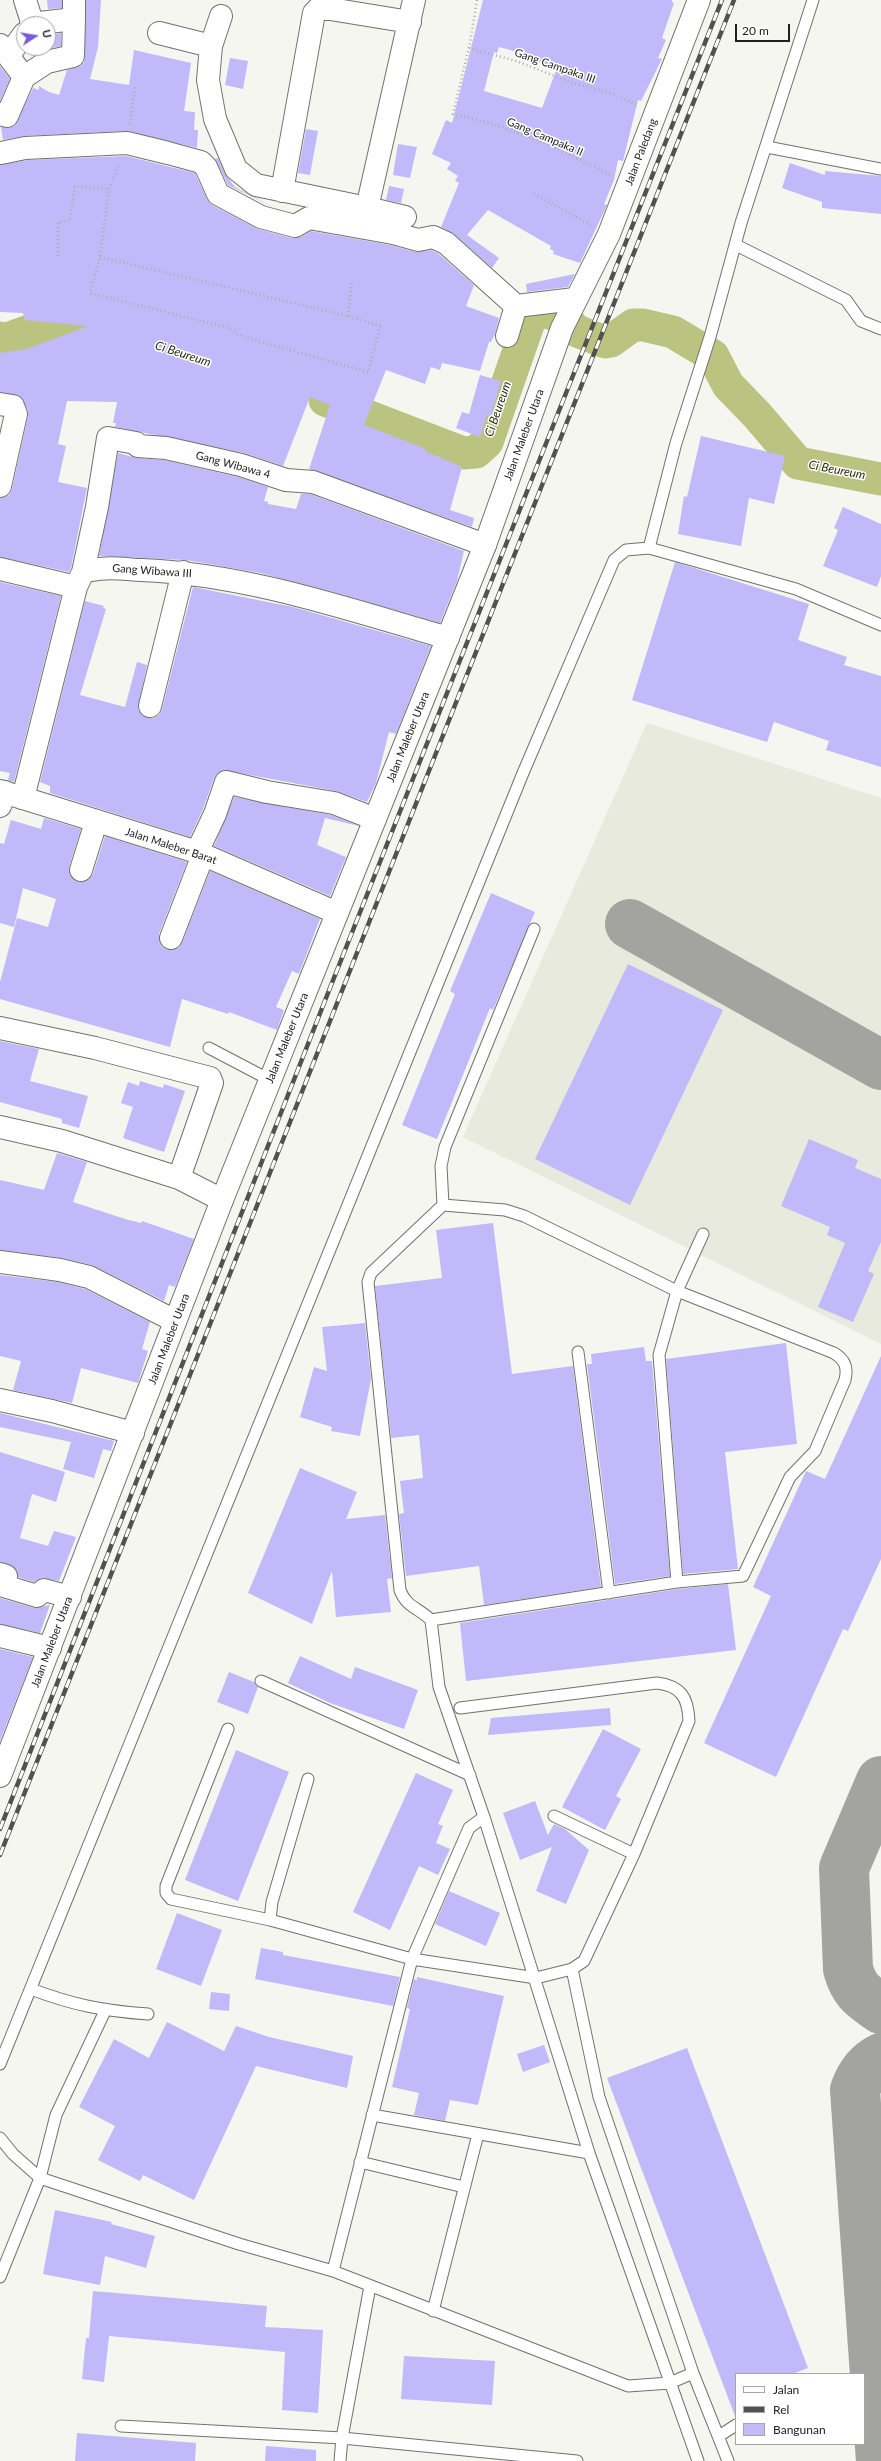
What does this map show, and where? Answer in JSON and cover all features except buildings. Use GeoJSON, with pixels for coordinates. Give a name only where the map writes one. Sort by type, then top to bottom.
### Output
{"type":"FeatureCollection","features":[{"type":"Feature","properties":{"kind":"street"},"geometry":{"type":"LineString","coordinates":[[24,0],[27,16]]}},
{"type":"Feature","properties":{"kind":"street"},"geometry":{"type":"LineString","coordinates":[[367,208],[414,0]]}},
{"type":"Feature","properties":{"kind":"street","name":"Jalan Paledang"},"geometry":{"type":"LineString","coordinates":[[569,312],[609,234],[699,0]]}},
{"type":"Feature","properties":{"kind":"street"},"geometry":{"type":"LineString","coordinates":[[282,191],[314,13],[318,9],[330,8],[410,22]]}},
{"type":"Feature","properties":{"kind":"street"},"geometry":{"type":"LineString","coordinates":[[0,114],[7,116],[24,77],[47,62],[72,56],[74,9],[56,16]]}},
{"type":"Feature","properties":{"kind":"street"},"geometry":{"type":"LineString","coordinates":[[221,16],[211,46],[208,80],[215,119],[236,169],[256,185],[405,217]]}},
{"type":"Feature","properties":{"kind":"street"},"geometry":{"type":"LineString","coordinates":[[159,33],[211,46]]}},
{"type":"Feature","properties":{"kind":"street"},"geometry":{"type":"LineString","coordinates":[[16,39],[4,50],[24,77]]}},
{"type":"Feature","properties":{"kind":"street"},"geometry":{"type":"LineString","coordinates":[[0,153],[25,148],[128,143],[201,162],[206,167],[218,194],[261,217],[294,226],[309,218],[393,233],[418,240],[433,237],[446,243],[516,306],[569,312]]}},
{"type":"Feature","properties":{"kind":"street"},"geometry":{"type":"LineString","coordinates":[[507,336],[516,306]]}},
{"type":"Feature","properties":{"kind":"street","name":"Jalan Maleber Utara"},"geometry":{"type":"LineString","coordinates":[[2,1765],[70,1597],[222,1200],[485,545],[569,312]]}},
{"type":"Feature","properties":{"kind":"street"},"geometry":{"type":"LineString","coordinates":[[0,404],[13,406],[16,414],[0,486]]}},
{"type":"Feature","properties":{"kind":"street","name":"Gang Wibawa 4"},"geometry":{"type":"LineString","coordinates":[[80,579],[97,507],[108,438],[136,443],[138,446],[166,448],[241,465],[286,480],[313,482],[485,545]]}},
{"type":"Feature","properties":{"kind":"street","name":"Gang Wibawa III"},"geometry":{"type":"LineString","coordinates":[[80,579],[100,568],[183,572],[246,582],[448,638]]}},
{"type":"Feature","properties":{"kind":"street"},"geometry":{"type":"LineString","coordinates":[[0,569],[80,579],[7,797]]}},
{"type":"Feature","properties":{"kind":"street"},"geometry":{"type":"LineString","coordinates":[[150,706],[183,572]]}},
{"type":"Feature","properties":{"kind":"street"},"geometry":{"type":"LineString","coordinates":[[171,938],[226,782],[267,792],[334,803],[375,820]]}},
{"type":"Feature","properties":{"kind":"street","name":"Jalan Maleber Barat"},"geometry":{"type":"LineString","coordinates":[[7,797],[96,822],[200,854],[337,913]]}},
{"type":"Feature","properties":{"kind":"street"},"geometry":{"type":"LineString","coordinates":[[81,870],[96,822]]}},
{"type":"Feature","properties":{"kind":"street"},"geometry":{"type":"LineString","coordinates":[[0,1028],[95,1048],[210,1078],[212,1083],[179,1178]]}},
{"type":"Feature","properties":{"kind":"street"},"geometry":{"type":"LineString","coordinates":[[0,1127],[62,1141],[179,1178],[222,1200]]}},
{"type":"Feature","properties":{"kind":"street"},"geometry":{"type":"LineString","coordinates":[[0,1262],[60,1270],[89,1277],[175,1322]]}},
{"type":"Feature","properties":{"kind":"street"},"geometry":{"type":"LineString","coordinates":[[0,1400],[52,1411],[133,1433]]}},
{"type":"Feature","properties":{"kind":"street"},"geometry":{"type":"LineString","coordinates":[[0,1574],[6,1576],[4,1586],[37,1596],[44,1590],[70,1597]]}},
{"type":"Feature","properties":{"kind":"street"},"geometry":{"type":"LineString","coordinates":[[0,1636],[50,1648]]}},
{"type":"Feature","properties":{"kind":"lane"},"geometry":{"type":"LineString","coordinates":[[649,548],[676,444],[710,337],[736,245],[813,0]]}},
{"type":"Feature","properties":{"kind":"lane"},"geometry":{"type":"LineString","coordinates":[[767,147],[881,169]]}},
{"type":"Feature","properties":{"kind":"lane"},"geometry":{"type":"LineString","coordinates":[[736,245],[846,300],[861,321],[881,329]]}},
{"type":"Feature","properties":{"kind":"lane"},"geometry":{"type":"LineString","coordinates":[[0,2064],[523,773],[614,560],[626,550],[649,548],[796,589],[881,625]]}},
{"type":"Feature","properties":{"kind":"lane"},"geometry":{"type":"LineString","coordinates":[[443,1206],[441,1166],[445,1147],[534,929]]}},
{"type":"Feature","properties":{"kind":"lane"},"geometry":{"type":"LineString","coordinates":[[209,1048],[270,1080]]}},
{"type":"Feature","properties":{"kind":"lane"},"geometry":{"type":"LineString","coordinates":[[431,1620],[677,1582],[743,1576],[790,1477],[815,1451],[847,1371],[843,1360],[834,1353],[676,1291],[524,1216],[505,1210],[443,1206],[371,1273],[367,1289],[400,1590],[403,1600],[409,1606],[422,1611],[431,1620],[439,1687],[470,1775],[536,1978],[589,2153],[698,2461]]}},
{"type":"Feature","properties":{"kind":"lane"},"geometry":{"type":"LineString","coordinates":[[677,1582],[659,1355],[676,1291],[703,1234]]}},
{"type":"Feature","properties":{"kind":"lane"},"geometry":{"type":"LineString","coordinates":[[578,1352],[610,1592]]}},
{"type":"Feature","properties":{"kind":"lane"},"geometry":{"type":"LineString","coordinates":[[261,1682],[470,1775]]}},
{"type":"Feature","properties":{"kind":"lane"},"geometry":{"type":"LineString","coordinates":[[228,1729],[166,1886],[166,1893],[171,1898],[270,1920],[412,1959],[536,1978],[572,1969],[584,1961],[634,1854],[689,1721],[688,1708],[682,1693],[672,1685],[657,1683],[460,1708]]}},
{"type":"Feature","properties":{"kind":"lane"},"geometry":{"type":"LineString","coordinates":[[270,1920],[272,1902],[308,1779]]}},
{"type":"Feature","properties":{"kind":"lane"},"geometry":{"type":"LineString","coordinates":[[554,1816],[634,1854]]}},
{"type":"Feature","properties":{"kind":"lane"},"geometry":{"type":"LineString","coordinates":[[333,2271],[412,1959],[469,1828],[484,1817]]}},
{"type":"Feature","properties":{"kind":"lane"},"geometry":{"type":"LineString","coordinates":[[572,1969],[599,2097],[693,2373],[728,2461]]}},
{"type":"Feature","properties":{"kind":"lane"},"geometry":{"type":"LineString","coordinates":[[31,1989],[66,2002],[106,2011],[148,2014]]}},
{"type":"Feature","properties":{"kind":"lane"},"geometry":{"type":"LineString","coordinates":[[0,2277],[40,2178],[56,2115],[106,2011]]}},
{"type":"Feature","properties":{"kind":"lane"},"geometry":{"type":"LineString","coordinates":[[372,2115],[589,2153]]}},
{"type":"Feature","properties":{"kind":"lane"},"geometry":{"type":"LineString","coordinates":[[433,2311],[478,2134]]}},
{"type":"Feature","properties":{"kind":"lane"},"geometry":{"type":"LineString","coordinates":[[0,2138],[13,2154],[40,2178],[239,2244],[333,2271],[628,2386],[670,2383],[693,2373]]}},
{"type":"Feature","properties":{"kind":"lane"},"geometry":{"type":"LineString","coordinates":[[360,2162],[464,2187]]}},
{"type":"Feature","properties":{"kind":"lane"},"geometry":{"type":"LineString","coordinates":[[340,2461],[342,2438],[370,2286]]}},
{"type":"Feature","properties":{"kind":"lane"},"geometry":{"type":"LineString","coordinates":[[121,2426],[342,2438],[577,2461]]}},
{"type":"Feature","properties":{"kind":"lane"},"geometry":{"type":"LineString","coordinates":[[719,2436],[735,2427]]}},
{"type":"Feature","properties":{"kind":"path"},"geometry":{"type":"LineString","coordinates":[[469,48],[477,0]]}},
{"type":"Feature","properties":{"kind":"path","name":"Gang Campaka III"},"geometry":{"type":"LineString","coordinates":[[469,48],[516,61],[570,82],[613,94],[656,113]]}},
{"type":"Feature","properties":{"kind":"path","name":"Gang Campaka II"},"geometry":{"type":"LineString","coordinates":[[469,48],[453,114],[490,123],[538,140],[629,184]]}},
{"type":"Feature","properties":{"kind":"path"},"geometry":{"type":"LineString","coordinates":[[100,256],[348,316],[380,326],[368,372],[251,339],[237,334],[229,328],[90,293],[100,256],[109,189],[128,143],[135,87]]}},
{"type":"Feature","properties":{"kind":"path"},"geometry":{"type":"LineString","coordinates":[[58,256],[58,222],[70,221],[75,186],[109,189]]}},
{"type":"Feature","properties":{"kind":"path"},"geometry":{"type":"LineString","coordinates":[[534,194],[609,234]]}},
{"type":"Feature","properties":{"kind":"path"},"geometry":{"type":"LineString","coordinates":[[348,316],[352,280]]}},
{"type":"Feature","properties":{"kind":"shaded area"},"geometry":{"type":"Polygon","coordinates":[[[647,723],[881,798],[881,1344],[463,1137],[647,723]]]}},
{"type":"Feature","properties":{"kind":"waterway","name":"Ci Beureum"},"geometry":{"type":"LineString","coordinates":[[325,400],[463,453],[476,452],[487,442],[531,316],[536,312],[544,311],[562,317],[577,331],[605,342],[611,341],[633,325],[643,325],[673,332],[713,356],[728,385],[757,415],[798,463],[881,479]]}},
{"type":"Feature","properties":{"kind":"waterway","name":"Ci Beureum"},"geometry":{"type":"LineString","coordinates":[[0,338],[7,339],[32,330],[58,325],[86,328],[127,338]]}},
{"type":"Feature","properties":{"kind":"taxiway"},"geometry":{"type":"LineString","coordinates":[[630,924],[881,1065]]}},
{"type":"Feature","properties":{"kind":"taxiway"},"geometry":{"type":"LineString","coordinates":[[881,1781],[844,1868],[848,1969],[850,1977],[856,1988],[881,2009]]}},
{"type":"Feature","properties":{"kind":"taxiway"},"geometry":{"type":"LineString","coordinates":[[881,2058],[865,2071],[855,2090],[881,2461]]}},
{"type":"Feature","properties":{"kind":"railway"},"geometry":{"type":"LineString","coordinates":[[0,1829],[328,993],[722,0]]}},
{"type":"Feature","properties":{"kind":"railway"},"geometry":{"type":"LineString","coordinates":[[0,1855],[734,0]]}}]}
